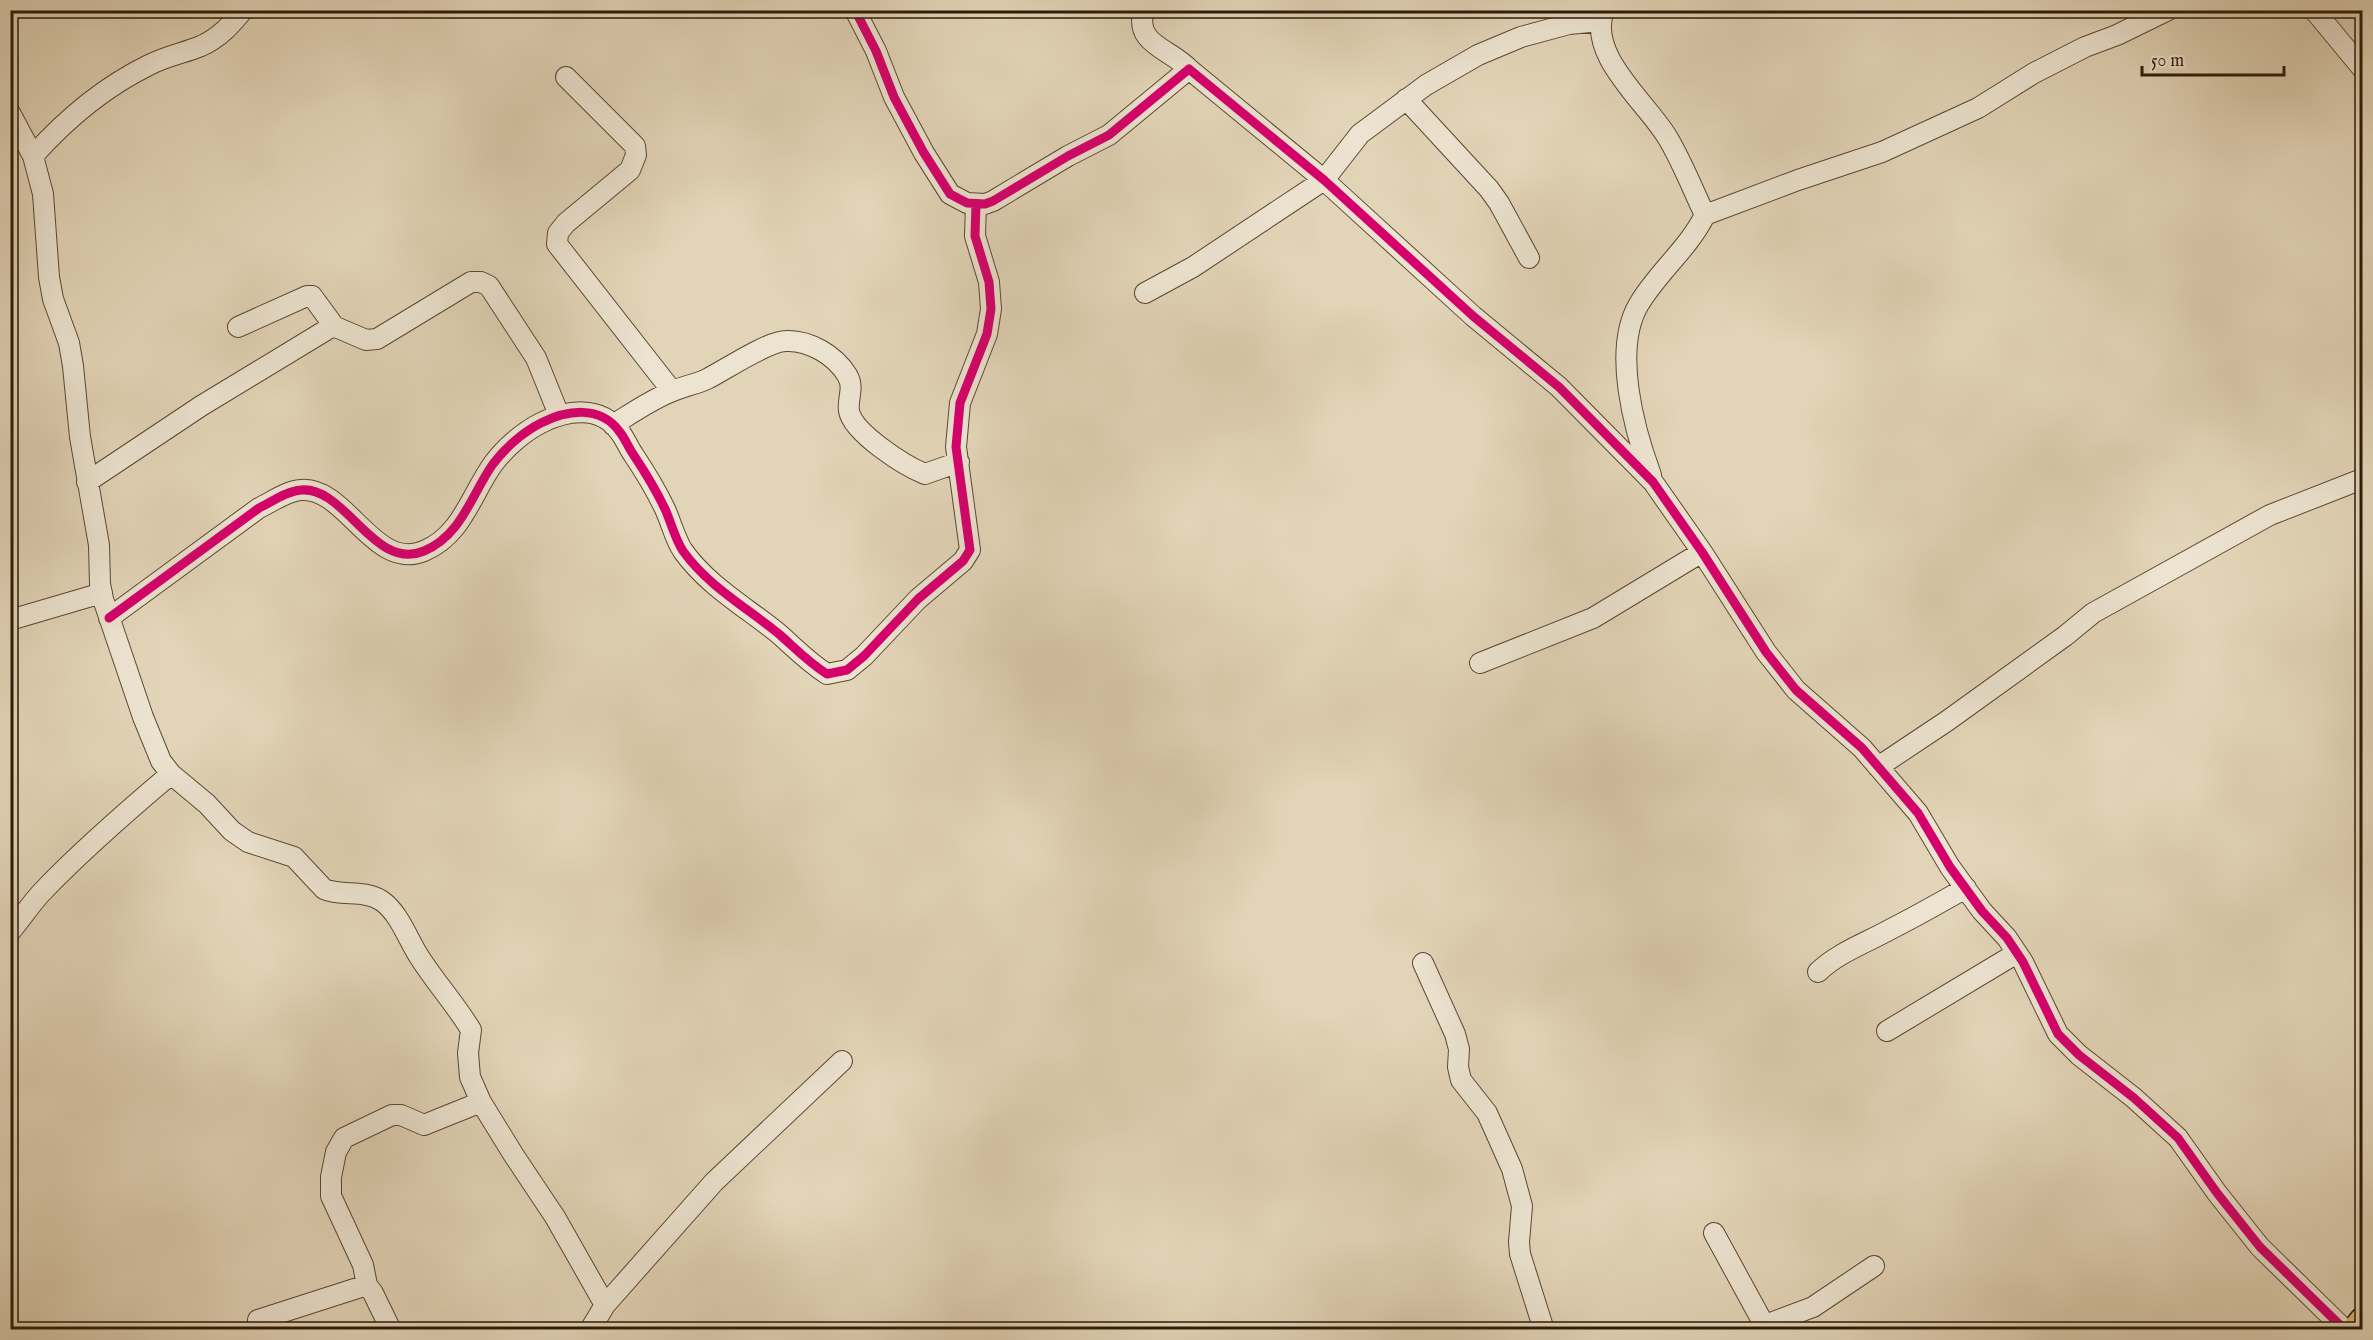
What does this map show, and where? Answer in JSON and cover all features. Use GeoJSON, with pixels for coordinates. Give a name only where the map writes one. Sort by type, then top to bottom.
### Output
{"type":"FeatureCollection","features":[{"type":"Feature","properties":{"kind":"main road"},"geometry":{"type":"LineString","coordinates":[[2354,1329],[2362,1320]]}},
{"type":"Feature","properties":{"kind":"street"},"geometry":{"type":"LineString","coordinates":[[33,156],[78,111],[107,89],[147,65],[208,43],[227,29],[243,10]]}},
{"type":"Feature","properties":{"kind":"street"},"geometry":{"type":"LineString","coordinates":[[855,10],[876,51],[894,97],[944,186],[957,200],[976,204],[993,201],[1068,156],[1109,135],[1190,69]]}},
{"type":"Feature","properties":{"kind":"street"},"geometry":{"type":"LineString","coordinates":[[1144,10],[1140,21],[1144,34],[1152,42],[1173,54],[1324,180],[1473,316],[1559,387],[1653,482],[1702,552],[1766,652],[1796,690],[1831,718],[1918,813],[1950,867],[2017,953],[2058,1034],[2079,1055],[2134,1098],[2178,1138],[2217,1193],[2260,1247],[2345,1329]]}},
{"type":"Feature","properties":{"kind":"street"},"geometry":{"type":"LineString","coordinates":[[1653,482],[1640,445],[1630,405],[1626,368],[1629,332],[1638,305],[1695,234],[1705,215],[1882,152],[1978,108],[2034,73],[2085,47],[2117,35],[2168,10]]}},
{"type":"Feature","properties":{"kind":"street"},"geometry":{"type":"LineString","coordinates":[[2314,10],[2362,69]]}},
{"type":"Feature","properties":{"kind":"street"},"geometry":{"type":"LineString","coordinates":[[1145,293],[1193,267],[1324,180],[1360,134],[1406,99],[1478,55],[1521,37],[1602,16],[1599,33],[1616,68],[1668,139],[1705,215]]}},
{"type":"Feature","properties":{"kind":"street"},"geometry":{"type":"LineString","coordinates":[[566,77],[635,146],[636,155],[630,170],[566,222],[558,233],[557,244],[672,391]]}},
{"type":"Feature","properties":{"kind":"street"},"geometry":{"type":"LineString","coordinates":[[1406,99],[1489,189],[1529,258]]}},
{"type":"Feature","properties":{"kind":"street"},"geometry":{"type":"LineString","coordinates":[[10,112],[33,156],[43,194],[52,299],[69,343],[73,366],[87,482],[99,545],[102,593],[153,744],[171,774],[207,804],[232,831],[257,845],[294,857],[324,889],[340,893],[361,893],[383,902],[392,912],[419,956],[471,1030],[468,1053],[470,1077],[481,1102],[555,1217],[604,1305]]}},
{"type":"Feature","properties":{"kind":"street"},"geometry":{"type":"LineString","coordinates":[[110,618],[259,508],[286,494],[301,490],[317,493],[332,500],[377,542],[399,552],[410,554],[424,551],[456,528],[494,464],[507,448],[539,424],[560,415],[579,412],[593,413],[619,430],[650,480],[682,550],[715,585],[778,633],[810,663],[827,674],[847,670],[864,656],[918,599],[963,561],[970,550],[956,447],[960,403],[987,334],[991,309],[989,282],[975,236],[976,204]]}},
{"type":"Feature","properties":{"kind":"street"},"geometry":{"type":"LineString","coordinates":[[331,326],[366,340],[376,339],[471,282],[481,282],[489,286],[536,358],[560,415]]}},
{"type":"Feature","properties":{"kind":"street"},"geometry":{"type":"LineString","coordinates":[[238,327],[307,296],[312,296],[331,322],[331,326]]}},
{"type":"Feature","properties":{"kind":"street"},"geometry":{"type":"LineString","coordinates":[[87,482],[201,406],[331,326]]}},
{"type":"Feature","properties":{"kind":"street"},"geometry":{"type":"LineString","coordinates":[[613,425],[672,391],[704,380],[784,340],[808,344],[831,357],[846,373],[851,383],[849,408],[851,417],[869,438],[915,470],[925,474],[958,462]]}},
{"type":"Feature","properties":{"kind":"street"},"geometry":{"type":"LineString","coordinates":[[1878,767],[1965,708],[2093,613],[2270,515],[2362,479]]}},
{"type":"Feature","properties":{"kind":"street"},"geometry":{"type":"LineString","coordinates":[[1480,663],[1593,618],[1702,552]]}},
{"type":"Feature","properties":{"kind":"street"},"geometry":{"type":"LineString","coordinates":[[10,620],[102,593]]}},
{"type":"Feature","properties":{"kind":"street"},"geometry":{"type":"LineString","coordinates":[[10,932],[40,894],[73,861],[171,774]]}},
{"type":"Feature","properties":{"kind":"street"},"geometry":{"type":"LineString","coordinates":[[1818,972],[1837,956],[1891,930],[1966,888]]}},
{"type":"Feature","properties":{"kind":"street"},"geometry":{"type":"LineString","coordinates":[[1887,1031],[2017,953]]}},
{"type":"Feature","properties":{"kind":"street"},"geometry":{"type":"LineString","coordinates":[[1423,963],[1455,1034],[1459,1049],[1458,1067],[1461,1080],[1487,1113],[1512,1169],[1522,1206],[1520,1254],[1544,1329]]}},
{"type":"Feature","properties":{"kind":"street"},"geometry":{"type":"LineString","coordinates":[[590,1329],[604,1305],[714,1182],[842,1061]]}},
{"type":"Feature","properties":{"kind":"street"},"geometry":{"type":"LineString","coordinates":[[391,1329],[367,1285],[363,1265],[331,1196],[331,1177],[336,1152],[344,1138],[392,1115],[401,1115],[424,1125],[481,1102]]}},
{"type":"Feature","properties":{"kind":"street"},"geometry":{"type":"LineString","coordinates":[[1714,1233],[1766,1327],[1813,1307],[1874,1266]]}},
{"type":"Feature","properties":{"kind":"street"},"geometry":{"type":"LineString","coordinates":[[258,1320],[367,1285]]}},
{"type":"Feature","properties":{"kind":"cycle path"},"geometry":{"type":"LineString","coordinates":[[855,10],[876,51],[894,97],[924,153],[950,194],[967,203],[985,204],[993,201],[1068,156],[1109,135],[1189,69],[1324,180],[1473,316],[1559,387],[1653,482],[1702,552],[1766,652],[1796,690],[1862,748],[1918,813],[1950,867],[1982,911],[2007,938],[2023,962],[2058,1034],[2079,1055],[2134,1098],[2178,1138],[2217,1193],[2260,1247],[2345,1330]]}},
{"type":"Feature","properties":{"kind":"cycle path"},"geometry":{"type":"LineString","coordinates":[[109,618],[259,508],[295,491],[317,492],[332,501],[375,540],[390,550],[406,554],[424,551],[437,544],[457,525],[493,464],[515,441],[534,427],[551,419],[583,412],[602,417],[621,434],[658,495],[680,546],[704,575],[827,674],[847,670],[864,656],[918,599],[963,561],[970,550],[956,447],[960,403],[987,334],[991,309],[989,282],[975,236],[976,204]]}}]}
